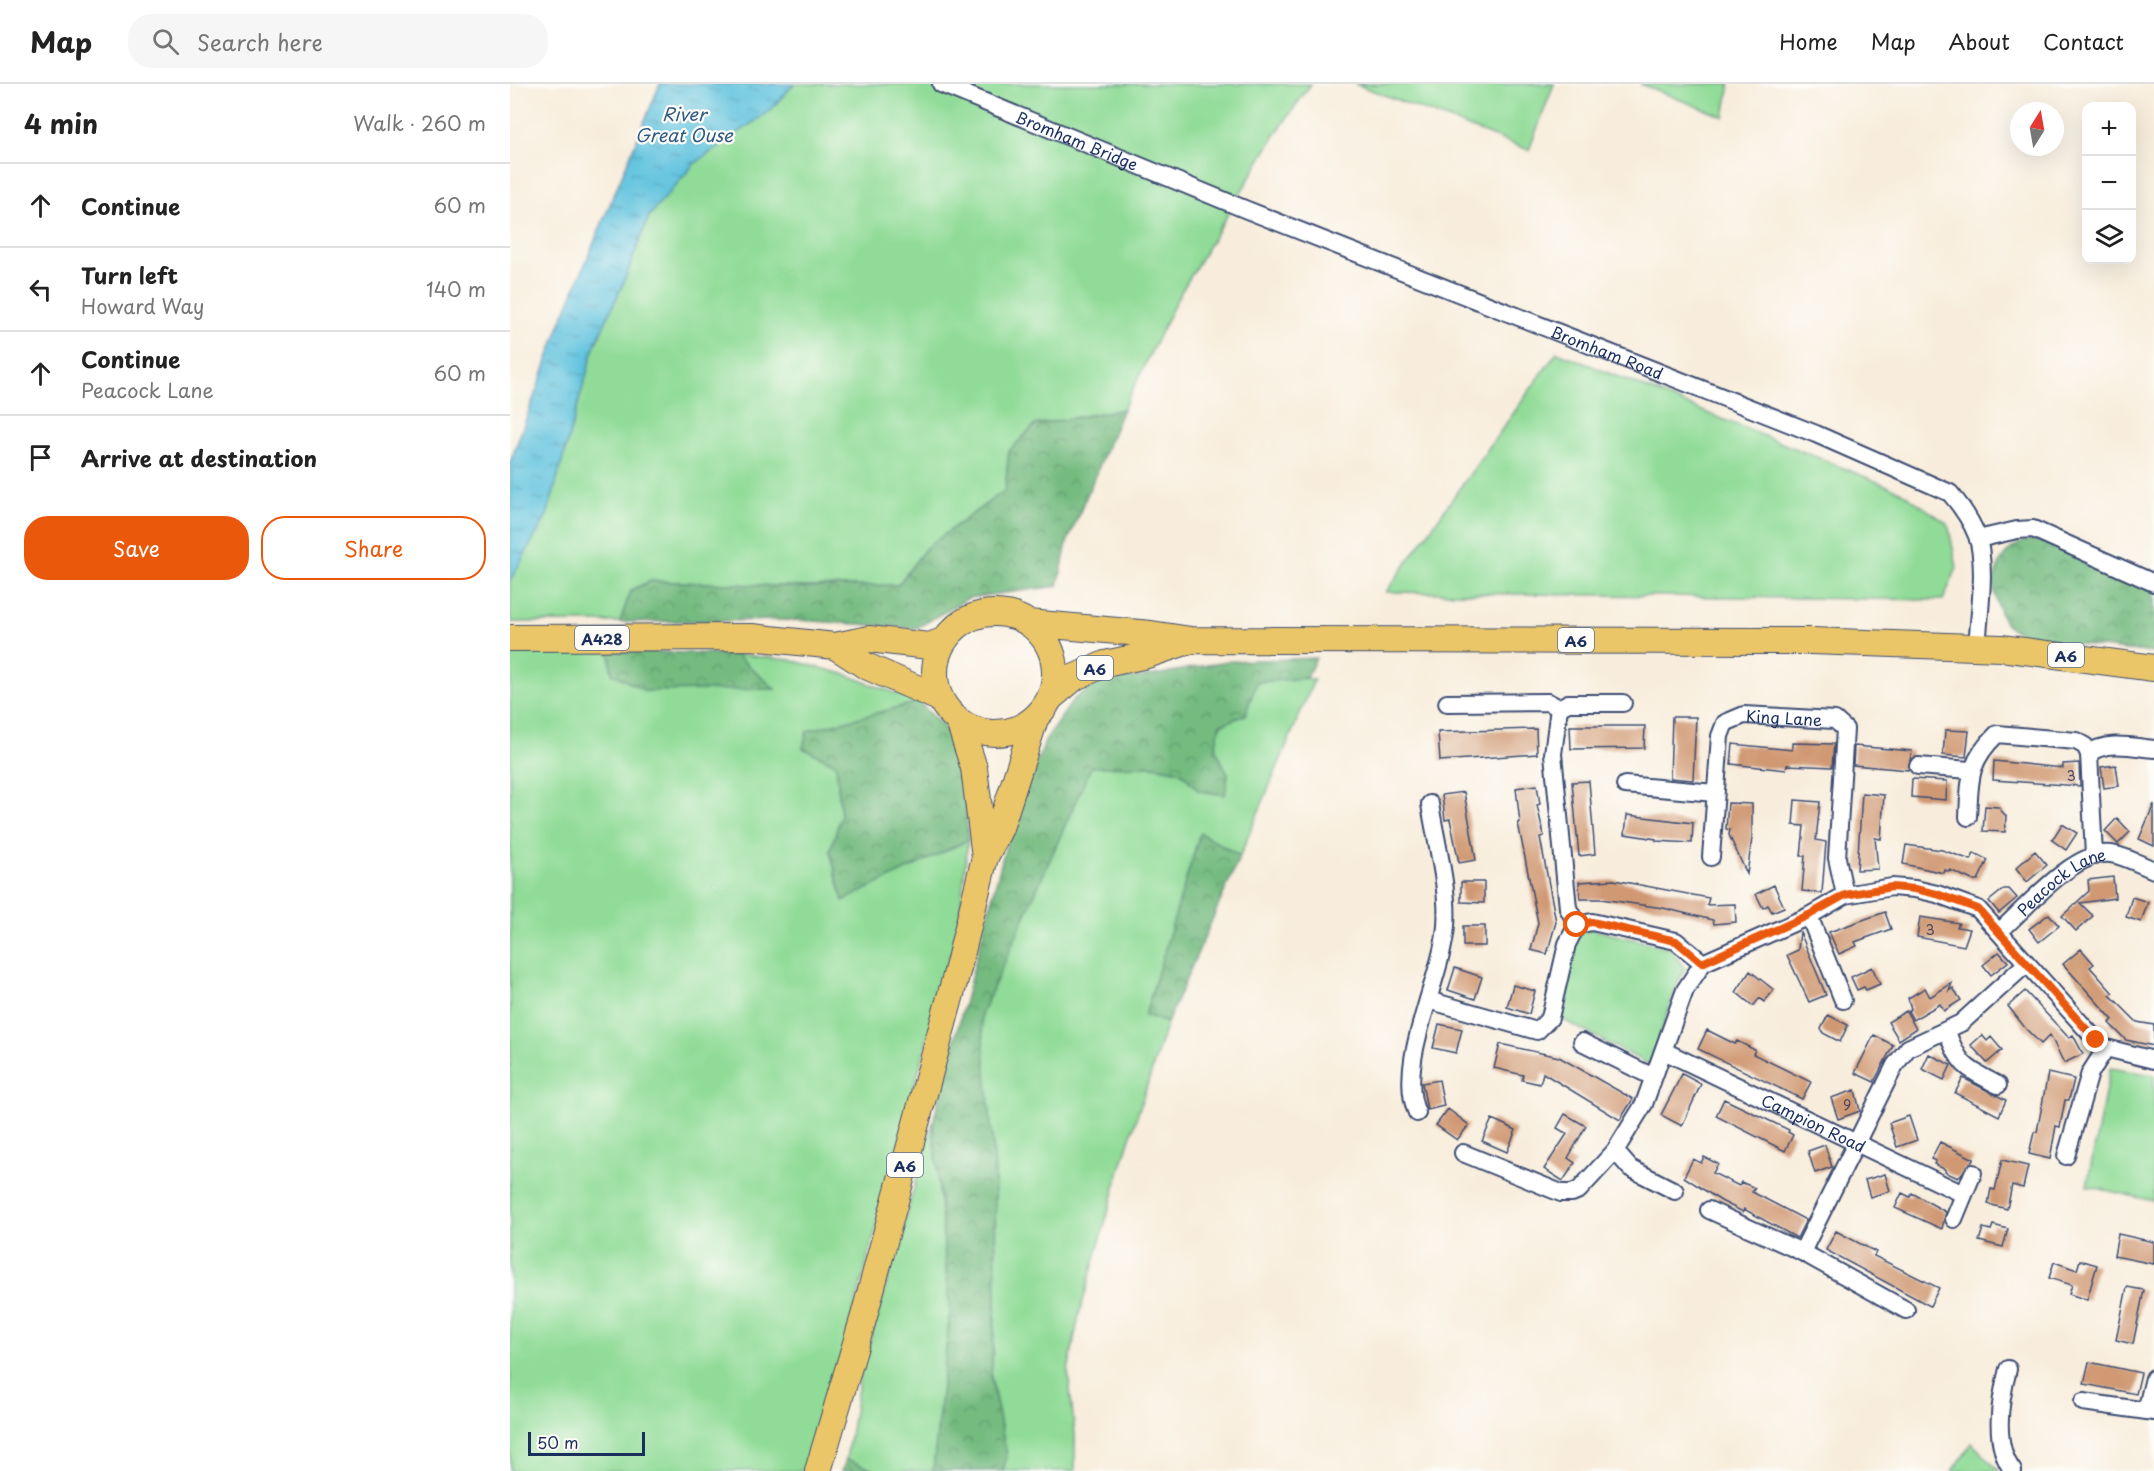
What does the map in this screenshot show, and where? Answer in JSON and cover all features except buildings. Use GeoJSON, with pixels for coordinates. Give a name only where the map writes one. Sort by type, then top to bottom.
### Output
{"type":"FeatureCollection","features":[{"type":"Feature","properties":{"kind":"highway"},"geometry":{"type":"LineString","coordinates":[[999,613],[1029,623],[1042,634],[1051,649],[1055,665],[1055,682],[1050,698],[1035,719],[1017,729],[998,733],[977,730],[959,721],[941,699],[935,679],[936,659],[945,640],[962,623],[983,614],[999,613]]}},
{"type":"Feature","properties":{"kind":"highway","name":"A6"},"geometry":{"type":"LineString","coordinates":[[1029,623],[1191,640],[1800,641],[1977,647],[2073,656],[2154,668]]}},
{"type":"Feature","properties":{"kind":"highway","name":"A428"},"geometry":{"type":"LineString","coordinates":[[510,638],[752,637],[835,646],[869,639],[929,646],[945,640]]}},
{"type":"Feature","properties":{"kind":"highway","name":"A6"},"geometry":{"type":"LineString","coordinates":[[1050,698],[1076,677],[1105,664],[1147,655],[1191,640]]}},
{"type":"Feature","properties":{"kind":"highway","name":"A428"},"geometry":{"type":"LineString","coordinates":[[835,646],[866,666],[941,699]]}},
{"type":"Feature","properties":{"kind":"highway","name":"A6"},"geometry":{"type":"LineString","coordinates":[[818,1471],[864,1316],[958,968],[985,856],[1000,828],[1035,719]]}},
{"type":"Feature","properties":{"kind":"highway","name":"A6"},"geometry":{"type":"LineString","coordinates":[[959,721],[974,768],[985,856]]}},
{"type":"Feature","properties":{"kind":"street","name":"Bromham Bridge"},"geometry":{"type":"LineString","coordinates":[[941,84],[1213,196]]}},
{"type":"Feature","properties":{"kind":"street","name":"Bromham Road"},"geometry":{"type":"LineString","coordinates":[[1213,196],[1926,480],[1950,493],[1963,509],[1978,539],[1980,569],[1977,647]]}},
{"type":"Feature","properties":{"kind":"street"},"geometry":{"type":"LineString","coordinates":[[1978,539],[2017,530],[2033,530],[2154,583]]}},
{"type":"Feature","properties":{"kind":"street"},"geometry":{"type":"LineString","coordinates":[[1447,703],[1548,702],[1559,708]]}},
{"type":"Feature","properties":{"kind":"street"},"geometry":{"type":"LineString","coordinates":[[1559,708],[1568,703],[1623,703]]}},
{"type":"Feature","properties":{"kind":"street"},"geometry":{"type":"LineString","coordinates":[[1559,708],[1553,754],[1568,908],[1577,925]]}},
{"type":"Feature","properties":{"kind":"street","name":"King Lane"},"geometry":{"type":"LineString","coordinates":[[1712,856],[1720,736],[1725,723],[1744,715],[1835,720],[1845,729],[1837,858],[1845,895]]}},
{"type":"Feature","properties":{"kind":"street"},"geometry":{"type":"LineString","coordinates":[[1968,818],[1970,770],[1980,750],[1997,734],[2076,741],[2085,746],[2089,754],[2094,855]]}},
{"type":"Feature","properties":{"kind":"street"},"geometry":{"type":"LineString","coordinates":[[2089,754],[2097,747],[2126,746],[2154,749]]}},
{"type":"Feature","properties":{"kind":"street"},"geometry":{"type":"LineString","coordinates":[[1918,766],[1970,770]]}},
{"type":"Feature","properties":{"kind":"street"},"geometry":{"type":"LineString","coordinates":[[1625,785],[1715,793]]}},
{"type":"Feature","properties":{"kind":"street"},"geometry":{"type":"LineString","coordinates":[[1417,1113],[1411,1100],[1411,1073],[1446,927],[1445,899],[1430,804]]}},
{"type":"Feature","properties":{"kind":"street","name":"Peacock Lane"},"geometry":{"type":"LineString","coordinates":[[2106,1048],[2026,964],[2000,932],[2071,866],[2094,855],[2110,854],[2154,870]]}},
{"type":"Feature","properties":{"kind":"street"},"geometry":{"type":"LineString","coordinates":[[1463,1153],[1561,1193],[1572,1193],[1579,1190],[1615,1151],[1644,1104],[1685,990],[1702,963],[1809,915],[1845,895],[1892,887],[1937,894],[1978,909],[2000,932]]}},
{"type":"Feature","properties":{"kind":"street"},"geometry":{"type":"LineString","coordinates":[[1809,915],[1843,1000]]}},
{"type":"Feature","properties":{"kind":"street"},"geometry":{"type":"LineString","coordinates":[[1577,925],[1592,922],[1676,941],[1702,963]]}},
{"type":"Feature","properties":{"kind":"street"},"geometry":{"type":"LineString","coordinates":[[1428,1000],[1537,1031],[1550,1018],[1567,944],[1577,925]]}},
{"type":"Feature","properties":{"kind":"street"},"geometry":{"type":"LineString","coordinates":[[1802,1252],[1895,1065],[1908,1048],[1924,1039],[1947,1032],[1961,1023],[2026,964]]}},
{"type":"Feature","properties":{"kind":"street"},"geometry":{"type":"LineString","coordinates":[[1947,1032],[1956,1058],[1966,1068],[1998,1085]]}},
{"type":"Feature","properties":{"kind":"street"},"geometry":{"type":"LineString","coordinates":[[1582,1042],[1653,1077]]}},
{"type":"Feature","properties":{"kind":"street"},"geometry":{"type":"LineString","coordinates":[[2066,1156],[2090,1073],[2106,1048],[2154,1060]]}},
{"type":"Feature","properties":{"kind":"street","name":"Campion Road"},"geometry":{"type":"LineString","coordinates":[[1664,1052],[1963,1194]]}},
{"type":"Feature","properties":{"kind":"street"},"geometry":{"type":"LineString","coordinates":[[1615,1151],[1630,1168],[1675,1191]]}},
{"type":"Feature","properties":{"kind":"street"},"geometry":{"type":"LineString","coordinates":[[1954,1219],[1973,1173]]}},
{"type":"Feature","properties":{"kind":"street"},"geometry":{"type":"LineString","coordinates":[[1709,1210],[1802,1252],[1906,1310]]}},
{"type":"Feature","properties":{"kind":"street"},"geometry":{"type":"LineString","coordinates":[[2008,1369],[1999,1431],[2008,1464],[2013,1471]]}},
{"type":"Feature","properties":{"kind":"street"},"geometry":{"type":"LineString","coordinates":[[2083,1402],[2150,1412],[2154,1378]]}},
{"type":"Feature","properties":{"kind":"green space"},"geometry":{"type":"Polygon","coordinates":[[[794,84],[1311,84],[1277,132],[1178,297],[1123,409],[1035,425],[1009,451],[1005,490],[926,548],[898,585],[804,587],[651,581],[631,590],[620,622],[510,622],[510,581],[547,515],[594,347],[623,284],[649,216],[694,164],[769,111],[794,84]]]}},
{"type":"Feature","properties":{"kind":"green space"},"geometry":{"type":"Polygon","coordinates":[[[1355,84],[1554,84],[1529,150],[1355,84]]]}},
{"type":"Feature","properties":{"kind":"green space"},"geometry":{"type":"Polygon","coordinates":[[[1640,84],[1730,84],[1724,117],[1640,84]]]}},
{"type":"Feature","properties":{"kind":"green space"},"geometry":{"type":"Polygon","coordinates":[[[1557,352],[1900,491],[1948,524],[1957,568],[1943,600],[1386,592],[1557,352]]]}},
{"type":"Feature","properties":{"kind":"green space"},"geometry":{"type":"Polygon","coordinates":[[[1123,409],[1067,543],[1058,586],[968,598],[917,628],[797,620],[620,622],[631,590],[651,581],[804,587],[898,585],[926,548],[1005,490],[1009,451],[1035,425],[1123,409]]]}},
{"type":"Feature","properties":{"kind":"green space"},"geometry":{"type":"Polygon","coordinates":[[[2030,540],[2051,544],[2154,591],[2154,653],[2056,641],[2020,633],[2010,628],[1997,604],[1994,589],[1995,577],[2000,563],[2011,548],[2030,540]]]}},
{"type":"Feature","properties":{"kind":"green space"},"geometry":{"type":"Polygon","coordinates":[[[510,650],[609,651],[612,673],[774,689],[735,654],[790,660],[844,674],[919,702],[807,731],[804,748],[836,764],[841,816],[830,851],[843,900],[968,840],[959,922],[834,1384],[806,1471],[510,1471],[510,650]]]}},
{"type":"Feature","properties":{"kind":"green space"},"geometry":{"type":"Polygon","coordinates":[[[609,651],[735,654],[775,689],[645,691],[612,673],[609,651]]]}},
{"type":"Feature","properties":{"kind":"green space"},"geometry":{"type":"Polygon","coordinates":[[[1316,658],[1306,678],[1257,682],[1245,715],[1220,725],[1215,748],[1228,775],[1225,795],[1199,791],[1180,771],[1155,766],[1091,767],[981,1015],[995,1170],[996,1302],[991,1377],[1007,1456],[1003,1471],[933,1471],[950,1312],[933,1122],[1010,830],[1046,739],[1074,699],[1104,678],[1145,677],[1229,661],[1316,658]]]}},
{"type":"Feature","properties":{"kind":"green space"},"geometry":{"type":"Polygon","coordinates":[[[1306,678],[1314,680],[1240,856],[1200,833],[1146,1015],[1167,1023],[1122,1163],[1079,1315],[1068,1371],[1075,1435],[1075,1471],[1003,1471],[1007,1456],[991,1377],[996,1302],[981,1015],[1091,766],[1155,766],[1180,771],[1199,791],[1228,774],[1215,748],[1220,725],[1245,715],[1257,681],[1306,678]]]}},
{"type":"Feature","properties":{"kind":"green space"},"geometry":{"type":"Polygon","coordinates":[[[919,702],[948,731],[964,775],[968,840],[843,901],[830,851],[841,816],[836,764],[803,748],[807,731],[919,702]]]}},
{"type":"Feature","properties":{"kind":"green space"},"geometry":{"type":"Polygon","coordinates":[[[1200,833],[1240,856],[1167,1023],[1145,1015],[1200,833]]]}},
{"type":"Feature","properties":{"kind":"green space"},"geometry":{"type":"Polygon","coordinates":[[[1590,929],[1670,948],[1685,969],[1678,982],[1650,1065],[1563,1020],[1559,1007],[1575,938],[1581,932],[1590,929]]]}},
{"type":"Feature","properties":{"kind":"green space"},"geometry":{"type":"Polygon","coordinates":[[[2110,1068],[2154,1075],[2154,1201],[2087,1186],[2110,1068]]]}},
{"type":"Feature","properties":{"kind":"green space"},"geometry":{"type":"Polygon","coordinates":[[[933,1122],[950,1312],[933,1471],[875,1471],[846,1459],[860,1376],[933,1122]]]}},
{"type":"Feature","properties":{"kind":"green space"},"geometry":{"type":"Polygon","coordinates":[[[1972,1443],[1999,1471],[1953,1471],[1972,1443]]]}},
{"type":"Feature","properties":{"kind":"green space"},"geometry":{"type":"Polygon","coordinates":[[[846,1459],[875,1471],[842,1471],[846,1459]]]}},
{"type":"Feature","properties":{"kind":"water","name":"River Great Ouse"},"geometry":{"type":"Polygon","coordinates":[[[660,84],[794,84],[769,111],[694,164],[649,216],[623,284],[594,347],[547,515],[510,581],[510,463],[563,317],[660,84]]]}},
{"type":"Feature","properties":{"kind":"route"},"geometry":{"type":"LineString","coordinates":[[1577,925],[1592,922],[1676,941],[1702,963],[1809,915],[1845,895],[1892,887],[1915,889],[1956,900],[1978,909],[2096,1040]]}}]}
